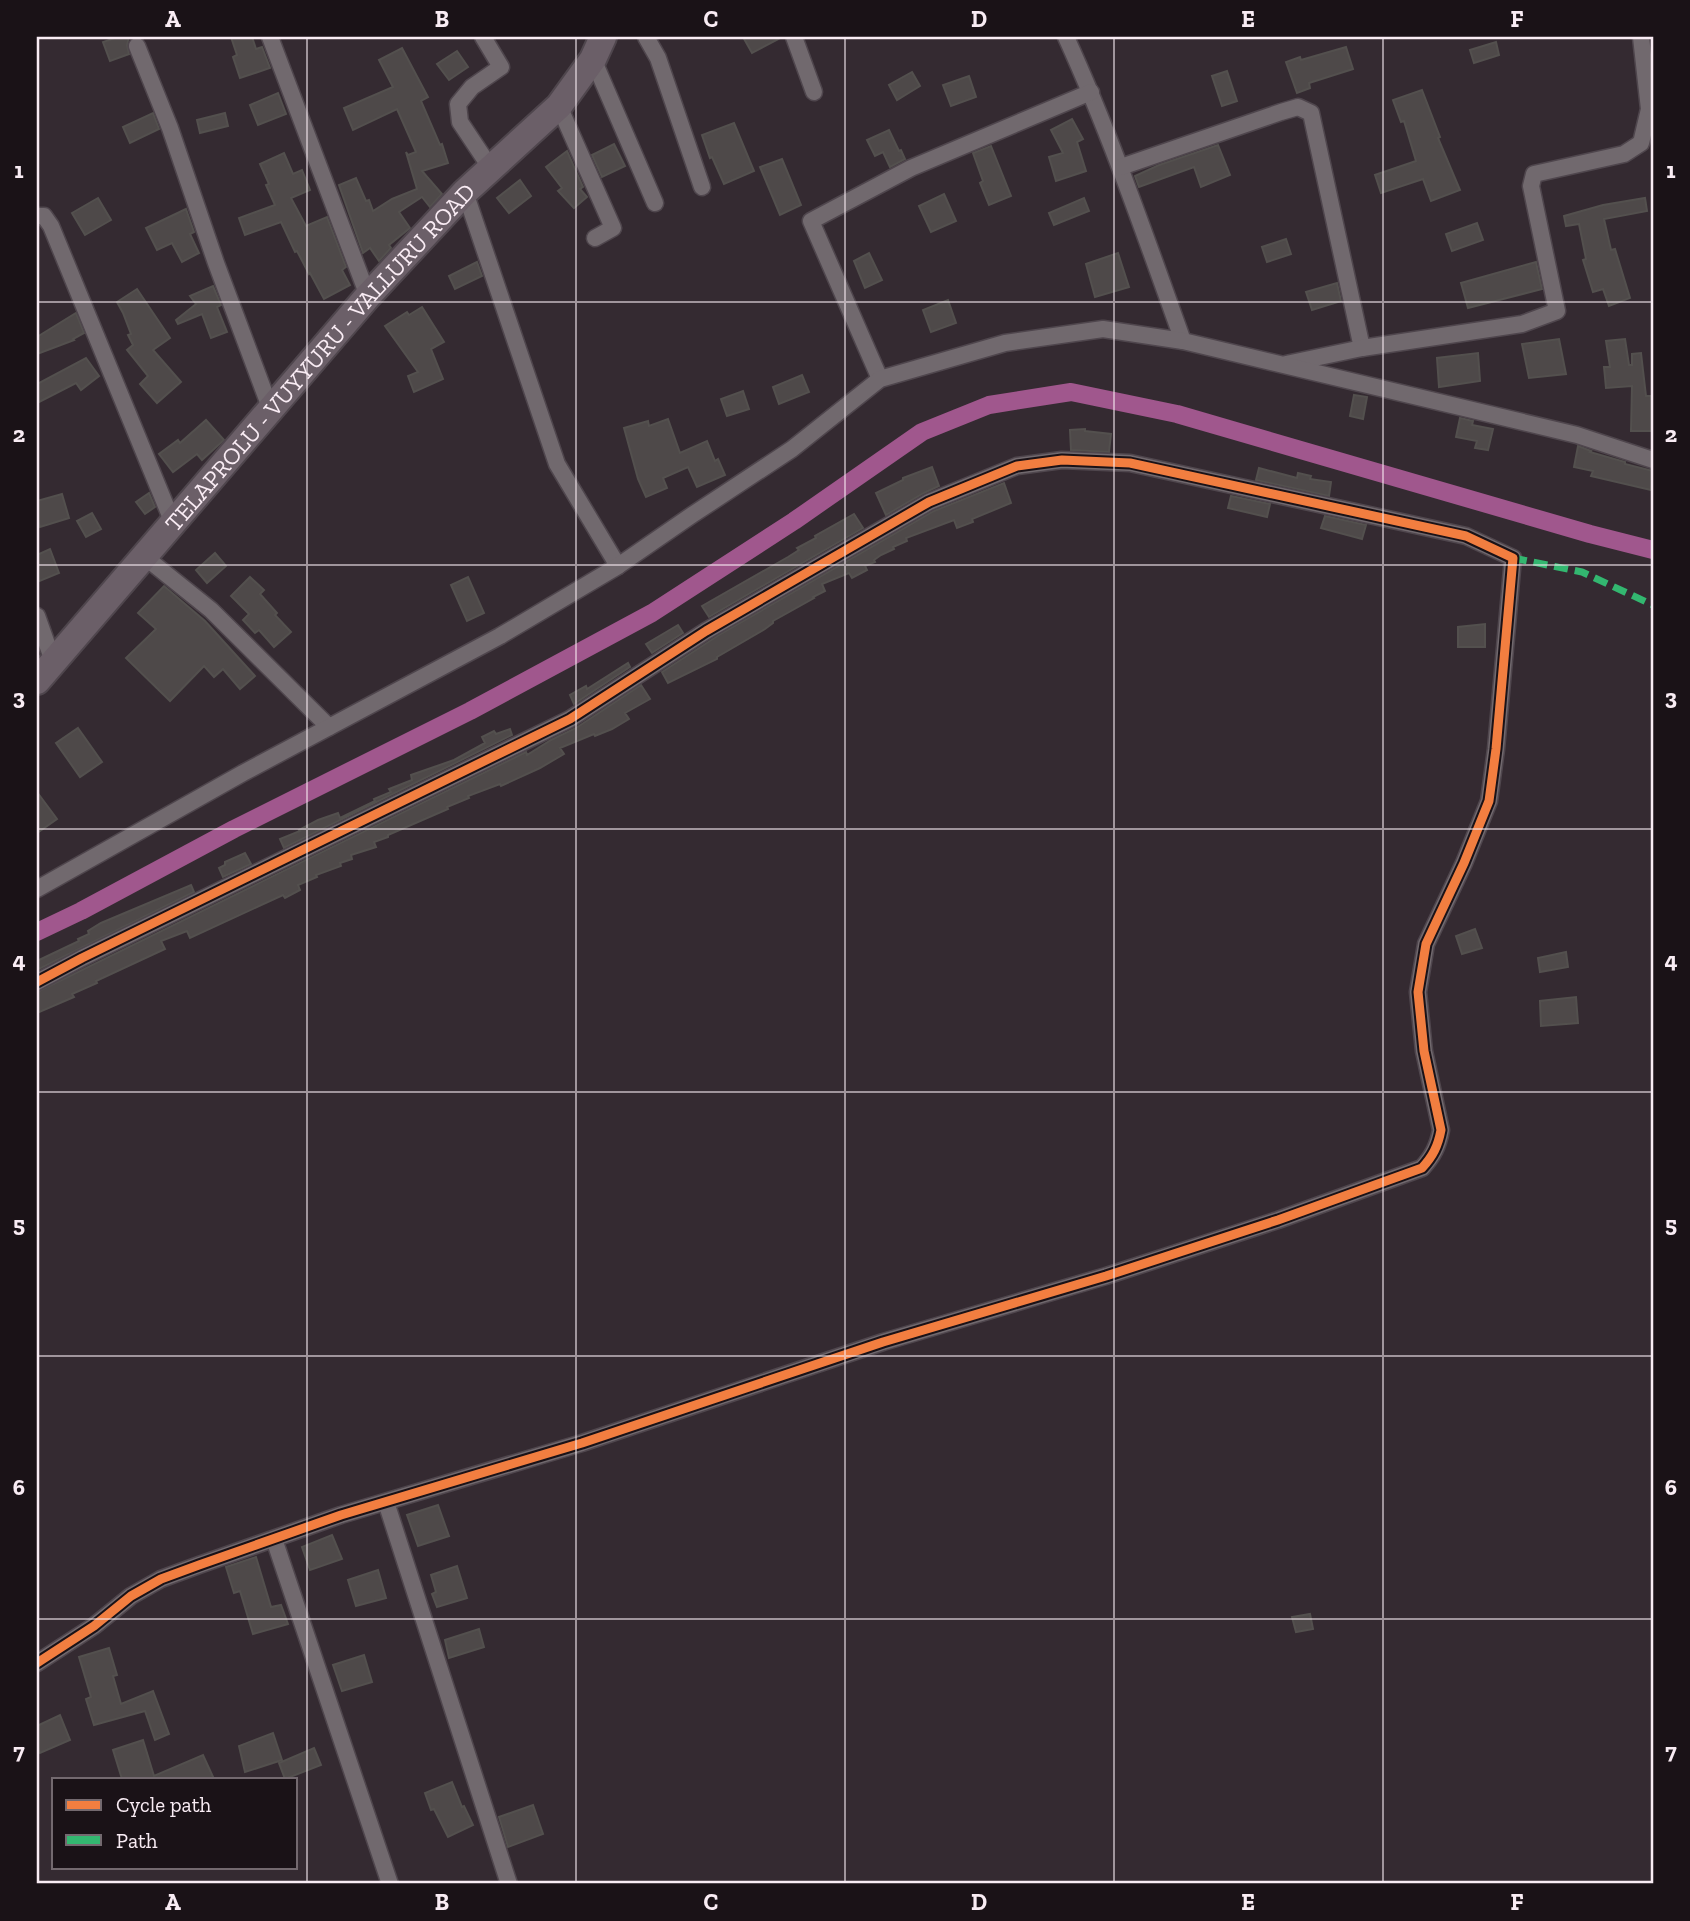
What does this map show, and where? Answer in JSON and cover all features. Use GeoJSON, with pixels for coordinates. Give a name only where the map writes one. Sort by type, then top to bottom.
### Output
{"type":"FeatureCollection","features":[{"type":"Feature","properties":{"kind":"main road","name":"TELAPROLU - VUYYURU - VALLURU ROAD"},"geometry":{"type":"LineString","coordinates":[[45,671],[368,296],[490,167],[559,106],[598,48]]}},
{"type":"Feature","properties":{"kind":"street"},"geometry":{"type":"LineString","coordinates":[[270,37],[368,296]]}},
{"type":"Feature","properties":{"kind":"street"},"geometry":{"type":"LineString","coordinates":[[483,37],[501,67],[472,87],[458,104],[460,122],[490,167]]}},
{"type":"Feature","properties":{"kind":"street"},"geometry":{"type":"LineString","coordinates":[[646,37],[658,58],[702,187]]}},
{"type":"Feature","properties":{"kind":"street"},"geometry":{"type":"LineString","coordinates":[[794,37],[814,92]]}},
{"type":"Feature","properties":{"kind":"street"},"geometry":{"type":"LineString","coordinates":[[1066,37],[1121,167],[1183,341]]}},
{"type":"Feature","properties":{"kind":"street"},"geometry":{"type":"LineString","coordinates":[[1282,365],[1362,348],[1522,324],[1557,311],[1531,186],[1534,174],[1624,154],[1641,143],[1649,109],[1640,37]]}},
{"type":"Feature","properties":{"kind":"street"},"geometry":{"type":"LineString","coordinates":[[138,46],[271,410]]}},
{"type":"Feature","properties":{"kind":"street"},"geometry":{"type":"LineString","coordinates":[[598,48],[655,203]]}},
{"type":"Feature","properties":{"kind":"street"},"geometry":{"type":"LineString","coordinates":[[880,379],[811,220],[911,168],[1091,92]]}},
{"type":"Feature","properties":{"kind":"street"},"geometry":{"type":"LineString","coordinates":[[559,106],[613,228],[596,238]]}},
{"type":"Feature","properties":{"kind":"street"},"geometry":{"type":"LineString","coordinates":[[1121,167],[1281,111],[1298,107],[1311,113],[1362,348]]}},
{"type":"Feature","properties":{"kind":"street"},"geometry":{"type":"LineString","coordinates":[[465,192],[557,464],[618,566]]}},
{"type":"Feature","properties":{"kind":"street"},"geometry":{"type":"LineString","coordinates":[[37,216],[44,216],[51,226],[173,523]]}},
{"type":"Feature","properties":{"kind":"street"},"geometry":{"type":"LineString","coordinates":[[37,889],[243,773],[500,636],[618,566],[792,449],[880,379],[1005,343],[1103,329],[1183,341],[1577,435],[1653,460]]}},
{"type":"Feature","properties":{"kind":"street"},"geometry":{"type":"LineString","coordinates":[[37,982],[570,719],[706,631],[929,502],[1017,466],[1062,460],[1130,463],[1466,536],[1513,558],[1489,801],[1464,863],[1426,943],[1418,992],[1424,1051],[1441,1130],[1433,1157],[1422,1168],[1278,1220],[1106,1276],[883,1342],[582,1443],[386,1502],[161,1579],[131,1596],[94,1626],[37,1662]]}},
{"type":"Feature","properties":{"kind":"street"},"geometry":{"type":"LineString","coordinates":[[145,557],[211,610],[329,727]]}},
{"type":"Feature","properties":{"kind":"street"},"geometry":{"type":"LineString","coordinates":[[37,616],[45,671]]}},
{"type":"Feature","properties":{"kind":"street"},"geometry":{"type":"LineString","coordinates":[[386,1502],[509,1884]]}},
{"type":"Feature","properties":{"kind":"street"},"geometry":{"type":"LineString","coordinates":[[274,1539],[390,1884]]}},
{"type":"Feature","properties":{"kind":"building"},"geometry":{"type":"Polygon","coordinates":[[[129,37],[129,54],[110,61],[103,42],[129,37]]]}},
{"type":"Feature","properties":{"kind":"building"},"geometry":{"type":"Polygon","coordinates":[[[231,37],[252,37],[256,49],[262,47],[270,68],[240,78],[233,57],[237,55],[231,37]]]}},
{"type":"Feature","properties":{"kind":"building"},"geometry":{"type":"Polygon","coordinates":[[[743,37],[782,37],[752,53],[743,37]]]}},
{"type":"Feature","properties":{"kind":"building"},"geometry":{"type":"Polygon","coordinates":[[[1496,42],[1499,55],[1474,63],[1470,50],[1496,42]]]}},
{"type":"Feature","properties":{"kind":"building"},"geometry":{"type":"Polygon","coordinates":[[[1346,47],[1353,69],[1309,83],[1310,88],[1297,93],[1286,62],[1346,47]]]}},
{"type":"Feature","properties":{"kind":"building"},"geometry":{"type":"Polygon","coordinates":[[[402,48],[428,97],[421,101],[448,163],[422,171],[442,194],[430,207],[422,197],[399,212],[410,228],[389,245],[391,248],[379,261],[370,248],[363,253],[339,185],[356,178],[373,211],[392,199],[417,189],[406,152],[408,155],[416,152],[397,109],[353,130],[344,108],[393,87],[379,60],[402,48]]]}},
{"type":"Feature","properties":{"kind":"building"},"geometry":{"type":"Polygon","coordinates":[[[457,51],[468,67],[449,80],[437,64],[457,51]]]}},
{"type":"Feature","properties":{"kind":"building"},"geometry":{"type":"Polygon","coordinates":[[[1227,71],[1237,101],[1222,106],[1212,76],[1227,71]]]}},
{"type":"Feature","properties":{"kind":"building"},"geometry":{"type":"Polygon","coordinates":[[[912,72],[920,86],[897,100],[889,85],[912,72]]]}},
{"type":"Feature","properties":{"kind":"building"},"geometry":{"type":"Polygon","coordinates":[[[969,76],[976,97],[951,106],[943,85],[969,76]]]}},
{"type":"Feature","properties":{"kind":"building"},"geometry":{"type":"Polygon","coordinates":[[[1422,90],[1460,190],[1431,201],[1423,179],[1381,193],[1375,175],[1416,161],[1404,121],[1401,122],[1393,100],[1422,90]]]}},
{"type":"Feature","properties":{"kind":"building"},"geometry":{"type":"Polygon","coordinates":[[[278,93],[286,114],[258,125],[250,105],[278,93]]]}},
{"type":"Feature","properties":{"kind":"building"},"geometry":{"type":"Polygon","coordinates":[[[153,113],[159,129],[130,143],[123,127],[153,113]]]}},
{"type":"Feature","properties":{"kind":"building"},"geometry":{"type":"Polygon","coordinates":[[[225,113],[228,126],[200,133],[197,120],[225,113]]]}},
{"type":"Feature","properties":{"kind":"building"},"geometry":{"type":"Polygon","coordinates":[[[1072,119],[1083,139],[1077,142],[1086,171],[1056,181],[1049,157],[1063,153],[1051,130],[1072,119]]]}},
{"type":"Feature","properties":{"kind":"building"},"geometry":{"type":"Polygon","coordinates":[[[734,123],[754,171],[724,184],[712,157],[710,158],[702,135],[734,123]]]}},
{"type":"Feature","properties":{"kind":"building"},"geometry":{"type":"Polygon","coordinates":[[[889,130],[905,159],[890,167],[883,152],[875,156],[867,140],[889,130]]]}},
{"type":"Feature","properties":{"kind":"building"},"geometry":{"type":"Polygon","coordinates":[[[614,144],[625,166],[602,177],[592,155],[614,144]]]}},
{"type":"Feature","properties":{"kind":"building"},"geometry":{"type":"Polygon","coordinates":[[[1218,145],[1230,175],[1201,187],[1194,167],[1139,187],[1135,176],[1218,145]]]}},
{"type":"Feature","properties":{"kind":"building"},"geometry":{"type":"Polygon","coordinates":[[[991,146],[1011,196],[989,205],[980,183],[983,181],[973,153],[991,146]]]}},
{"type":"Feature","properties":{"kind":"building"},"geometry":{"type":"Polygon","coordinates":[[[567,151],[583,187],[580,189],[587,197],[574,208],[558,191],[562,188],[546,167],[567,151]]]}},
{"type":"Feature","properties":{"kind":"building"},"geometry":{"type":"Polygon","coordinates":[[[284,153],[293,174],[302,170],[310,190],[291,198],[306,226],[327,217],[346,267],[342,270],[350,285],[324,299],[297,251],[295,252],[281,222],[245,235],[239,218],[275,205],[260,164],[284,153]]]}},
{"type":"Feature","properties":{"kind":"building"},"geometry":{"type":"Polygon","coordinates":[[[782,159],[801,205],[780,215],[760,167],[782,159]]]}},
{"type":"Feature","properties":{"kind":"building"},"geometry":{"type":"Polygon","coordinates":[[[520,180],[531,196],[509,213],[497,198],[520,180]]]}},
{"type":"Feature","properties":{"kind":"building"},"geometry":{"type":"Polygon","coordinates":[[[944,194],[956,221],[931,232],[919,206],[944,194]]]}},
{"type":"Feature","properties":{"kind":"building"},"geometry":{"type":"Polygon","coordinates":[[[98,198],[111,220],[85,235],[72,213],[98,198]]]}},
{"type":"Feature","properties":{"kind":"building"},"geometry":{"type":"Polygon","coordinates":[[[1084,198],[1089,211],[1054,225],[1049,213],[1084,198]]]}},
{"type":"Feature","properties":{"kind":"building"},"geometry":{"type":"Polygon","coordinates":[[[1645,198],[1647,211],[1604,219],[1611,250],[1615,249],[1630,298],[1609,306],[1603,289],[1593,292],[1583,260],[1586,259],[1579,224],[1566,226],[1564,216],[1603,205],[1645,198]]]}},
{"type":"Feature","properties":{"kind":"building"},"geometry":{"type":"Polygon","coordinates":[[[186,209],[194,232],[190,234],[199,253],[182,262],[172,243],[157,250],[146,228],[186,209]]]}},
{"type":"Feature","properties":{"kind":"building"},"geometry":{"type":"Polygon","coordinates":[[[1477,223],[1483,240],[1452,251],[1446,234],[1477,223]]]}},
{"type":"Feature","properties":{"kind":"building"},"geometry":{"type":"Polygon","coordinates":[[[1286,239],[1291,254],[1267,262],[1262,247],[1286,239]]]}},
{"type":"Feature","properties":{"kind":"building"},"geometry":{"type":"Polygon","coordinates":[[[869,253],[882,280],[865,288],[854,261],[869,253]]]}},
{"type":"Feature","properties":{"kind":"building"},"geometry":{"type":"Polygon","coordinates":[[[1118,253],[1129,287],[1095,297],[1086,264],[1118,253]]]}},
{"type":"Feature","properties":{"kind":"building"},"geometry":{"type":"Polygon","coordinates":[[[477,262],[482,276],[455,289],[449,276],[477,262]]]}},
{"type":"Feature","properties":{"kind":"building"},"geometry":{"type":"Polygon","coordinates":[[[1536,262],[1542,289],[1468,308],[1461,283],[1536,262]]]}},
{"type":"Feature","properties":{"kind":"building"},"geometry":{"type":"Polygon","coordinates":[[[1337,283],[1341,301],[1312,310],[1306,292],[1337,283]]]}},
{"type":"Feature","properties":{"kind":"building"},"geometry":{"type":"Polygon","coordinates":[[[213,286],[221,305],[217,307],[227,332],[211,338],[202,314],[178,324],[176,320],[196,304],[190,296],[213,286]]]}},
{"type":"Feature","properties":{"kind":"building"},"geometry":{"type":"Polygon","coordinates":[[[137,289],[170,338],[153,350],[181,382],[157,403],[140,384],[148,376],[127,350],[133,345],[128,335],[131,334],[117,302],[137,289]]]}},
{"type":"Feature","properties":{"kind":"building"},"geometry":{"type":"Polygon","coordinates":[[[948,300],[956,323],[931,332],[923,310],[948,300]]]}},
{"type":"Feature","properties":{"kind":"building"},"geometry":{"type":"Polygon","coordinates":[[[422,307],[444,342],[431,349],[443,379],[414,392],[408,376],[418,372],[385,326],[407,312],[409,315],[422,307]]]}},
{"type":"Feature","properties":{"kind":"building"},"geometry":{"type":"Polygon","coordinates":[[[76,313],[84,333],[74,340],[37,354],[37,337],[76,313]]]}},
{"type":"Feature","properties":{"kind":"building"},"geometry":{"type":"Polygon","coordinates":[[[1559,339],[1566,374],[1529,378],[1522,344],[1559,339]]]}},
{"type":"Feature","properties":{"kind":"building"},"geometry":{"type":"Polygon","coordinates":[[[1625,339],[1629,365],[1632,365],[1632,354],[1641,353],[1646,396],[1653,396],[1653,431],[1631,431],[1632,386],[1606,388],[1604,367],[1610,367],[1606,341],[1625,339]]]}},
{"type":"Feature","properties":{"kind":"building"},"geometry":{"type":"Polygon","coordinates":[[[1478,353],[1480,381],[1439,387],[1437,358],[1478,353]]]}},
{"type":"Feature","properties":{"kind":"building"},"geometry":{"type":"Polygon","coordinates":[[[86,358],[99,376],[81,390],[76,383],[37,403],[37,384],[86,358]]]}},
{"type":"Feature","properties":{"kind":"building"},"geometry":{"type":"Polygon","coordinates":[[[802,375],[809,392],[779,404],[773,387],[802,375]]]}},
{"type":"Feature","properties":{"kind":"building"},"geometry":{"type":"Polygon","coordinates":[[[743,391],[749,409],[727,416],[721,399],[743,391]]]}},
{"type":"Feature","properties":{"kind":"building"},"geometry":{"type":"Polygon","coordinates":[[[1354,395],[1367,397],[1363,419],[1350,416],[1354,395]]]}},
{"type":"Feature","properties":{"kind":"building"},"geometry":{"type":"Polygon","coordinates":[[[1460,418],[1473,421],[1472,425],[1493,429],[1488,450],[1475,448],[1477,441],[1456,437],[1460,418]]]}},
{"type":"Feature","properties":{"kind":"building"},"geometry":{"type":"Polygon","coordinates":[[[668,419],[680,453],[707,441],[715,461],[718,459],[725,475],[697,487],[688,467],[663,478],[667,488],[646,497],[638,479],[624,428],[648,421],[649,426],[668,419]]]}},
{"type":"Feature","properties":{"kind":"building"},"geometry":{"type":"Polygon","coordinates":[[[206,420],[224,440],[202,460],[197,454],[173,472],[159,454],[178,440],[180,443],[206,420]]]}},
{"type":"Feature","properties":{"kind":"building"},"geometry":{"type":"Polygon","coordinates":[[[1085,429],[1111,434],[1109,452],[1071,450],[1070,430],[1085,429]]]}},
{"type":"Feature","properties":{"kind":"building"},"geometry":{"type":"Polygon","coordinates":[[[1578,446],[1625,464],[1653,471],[1651,490],[1591,476],[1593,471],[1574,467],[1578,446]]]}},
{"type":"Feature","properties":{"kind":"building"},"geometry":{"type":"Polygon","coordinates":[[[932,467],[939,486],[886,515],[876,493],[903,478],[932,467]]]}},
{"type":"Feature","properties":{"kind":"building"},"geometry":{"type":"Polygon","coordinates":[[[1259,468],[1297,478],[1298,473],[1311,476],[1310,479],[1331,482],[1329,496],[1256,480],[1259,468]]]}},
{"type":"Feature","properties":{"kind":"building"},"geometry":{"type":"Polygon","coordinates":[[[1004,483],[1011,503],[957,528],[954,520],[906,538],[907,541],[865,566],[867,570],[852,578],[849,573],[822,584],[825,591],[773,621],[765,629],[717,659],[668,683],[662,672],[719,635],[934,511],[1004,483]]]}},
{"type":"Feature","properties":{"kind":"building"},"geometry":{"type":"Polygon","coordinates":[[[149,493],[155,507],[145,514],[136,502],[149,493]]]}},
{"type":"Feature","properties":{"kind":"building"},"geometry":{"type":"Polygon","coordinates":[[[62,494],[69,518],[40,527],[37,501],[62,494]]]}},
{"type":"Feature","properties":{"kind":"building"},"geometry":{"type":"Polygon","coordinates":[[[1231,496],[1270,504],[1267,517],[1228,508],[1231,496]]]}},
{"type":"Feature","properties":{"kind":"building"},"geometry":{"type":"Polygon","coordinates":[[[92,513],[101,529],[86,537],[77,521],[92,513]]]}},
{"type":"Feature","properties":{"kind":"building"},"geometry":{"type":"Polygon","coordinates":[[[854,514],[863,528],[709,617],[702,606],[788,557],[799,550],[797,548],[816,538],[815,536],[854,514]]]}},
{"type":"Feature","properties":{"kind":"building"},"geometry":{"type":"Polygon","coordinates":[[[1325,516],[1366,525],[1362,539],[1321,528],[1325,516]]]}},
{"type":"Feature","properties":{"kind":"building"},"geometry":{"type":"Polygon","coordinates":[[[50,549],[59,573],[37,582],[37,555],[50,549]]]}},
{"type":"Feature","properties":{"kind":"building"},"geometry":{"type":"Polygon","coordinates":[[[215,553],[226,566],[207,583],[196,570],[215,553]]]}},
{"type":"Feature","properties":{"kind":"building"},"geometry":{"type":"Polygon","coordinates":[[[250,577],[264,590],[260,594],[291,632],[274,647],[259,630],[255,633],[243,620],[249,614],[231,596],[250,577]]]}},
{"type":"Feature","properties":{"kind":"building"},"geometry":{"type":"Polygon","coordinates":[[[468,577],[484,613],[467,621],[451,585],[468,577]]]}},
{"type":"Feature","properties":{"kind":"building"},"geometry":{"type":"Polygon","coordinates":[[[164,586],[205,621],[255,676],[240,689],[223,669],[214,677],[204,666],[170,701],[126,658],[156,629],[138,613],[164,586]]]}},
{"type":"Feature","properties":{"kind":"building"},"geometry":{"type":"Polygon","coordinates":[[[1485,624],[1485,647],[1458,647],[1458,627],[1485,624]]]}},
{"type":"Feature","properties":{"kind":"building"},"geometry":{"type":"Polygon","coordinates":[[[678,625],[683,633],[652,653],[646,644],[678,625]]]}},
{"type":"Feature","properties":{"kind":"building"},"geometry":{"type":"Polygon","coordinates":[[[628,663],[630,667],[574,704],[570,695],[586,686],[587,689],[628,663]]]}},
{"type":"Feature","properties":{"kind":"building"},"geometry":{"type":"Polygon","coordinates":[[[641,685],[650,699],[625,713],[629,719],[612,729],[560,748],[564,754],[540,768],[501,786],[500,784],[468,796],[469,798],[447,807],[448,809],[374,842],[376,847],[351,855],[352,859],[298,885],[300,890],[285,898],[283,895],[190,938],[187,931],[161,941],[165,949],[96,981],[97,983],[72,994],[74,997],[37,1013],[37,992],[526,752],[527,755],[576,728],[641,685]]]}},
{"type":"Feature","properties":{"kind":"building"},"geometry":{"type":"Polygon","coordinates":[[[78,728],[102,762],[80,777],[56,743],[78,728]]]}},
{"type":"Feature","properties":{"kind":"building"},"geometry":{"type":"Polygon","coordinates":[[[510,729],[512,735],[284,848],[280,839],[338,813],[340,818],[391,792],[389,789],[412,780],[411,775],[454,760],[485,743],[482,737],[494,731],[496,734],[510,729]]]}},
{"type":"Feature","properties":{"kind":"building"},"geometry":{"type":"Polygon","coordinates":[[[37,792],[57,819],[37,833],[37,792]]]}},
{"type":"Feature","properties":{"kind":"building"},"geometry":{"type":"Polygon","coordinates":[[[245,853],[251,864],[223,877],[219,868],[225,865],[225,862],[245,853]]]}},
{"type":"Feature","properties":{"kind":"building"},"geometry":{"type":"Polygon","coordinates":[[[191,885],[194,892],[37,970],[37,961],[79,941],[78,939],[89,934],[88,931],[101,923],[191,885]]]}},
{"type":"Feature","properties":{"kind":"building"},"geometry":{"type":"Polygon","coordinates":[[[1475,929],[1482,948],[1462,954],[1456,936],[1475,929]]]}},
{"type":"Feature","properties":{"kind":"building"},"geometry":{"type":"Polygon","coordinates":[[[1566,952],[1568,967],[1540,972],[1538,958],[1566,952]]]}},
{"type":"Feature","properties":{"kind":"building"},"geometry":{"type":"Polygon","coordinates":[[[1576,997],[1578,1023],[1541,1026],[1540,1001],[1576,997]]]}},
{"type":"Feature","properties":{"kind":"building"},"geometry":{"type":"Polygon","coordinates":[[[438,1505],[449,1536],[418,1546],[407,1515],[438,1505]]]}},
{"type":"Feature","properties":{"kind":"building"},"geometry":{"type":"Polygon","coordinates":[[[332,1535],[342,1559],[310,1570],[302,1547],[332,1535]]]}},
{"type":"Feature","properties":{"kind":"building"},"geometry":{"type":"Polygon","coordinates":[[[256,1557],[271,1607],[281,1605],[288,1624],[253,1634],[240,1591],[234,1593],[226,1567],[256,1557]]]}},
{"type":"Feature","properties":{"kind":"building"},"geometry":{"type":"Polygon","coordinates":[[[457,1566],[467,1598],[437,1607],[432,1594],[436,1592],[431,1575],[457,1566]]]}},
{"type":"Feature","properties":{"kind":"building"},"geometry":{"type":"Polygon","coordinates":[[[378,1570],[386,1598],[356,1606],[348,1580],[378,1570]]]}},
{"type":"Feature","properties":{"kind":"building"},"geometry":{"type":"Polygon","coordinates":[[[1310,1614],[1313,1629],[1296,1632],[1292,1617],[1310,1614]]]}},
{"type":"Feature","properties":{"kind":"building"},"geometry":{"type":"Polygon","coordinates":[[[479,1629],[484,1647],[449,1658],[445,1640],[479,1629]]]}},
{"type":"Feature","properties":{"kind":"building"},"geometry":{"type":"Polygon","coordinates":[[[109,1648],[117,1675],[113,1676],[121,1704],[153,1691],[169,1734],[155,1740],[145,1711],[94,1725],[86,1699],[91,1697],[79,1657],[109,1648]]]}},
{"type":"Feature","properties":{"kind":"building"},"geometry":{"type":"Polygon","coordinates":[[[364,1655],[372,1682],[342,1691],[333,1665],[364,1655]]]}},
{"type":"Feature","properties":{"kind":"building"},"geometry":{"type":"Polygon","coordinates":[[[60,1715],[70,1740],[40,1753],[37,1726],[60,1715]]]}},
{"type":"Feature","properties":{"kind":"building"},"geometry":{"type":"Polygon","coordinates":[[[273,1733],[282,1760],[245,1772],[239,1746],[273,1733]]]}},
{"type":"Feature","properties":{"kind":"building"},"geometry":{"type":"Polygon","coordinates":[[[143,1740],[154,1776],[203,1755],[214,1778],[122,1778],[113,1750],[143,1740]]]}},
{"type":"Feature","properties":{"kind":"building"},"geometry":{"type":"Polygon","coordinates":[[[314,1748],[321,1765],[285,1778],[279,1763],[314,1748]]]}},
{"type":"Feature","properties":{"kind":"building"},"geometry":{"type":"Polygon","coordinates":[[[452,1782],[473,1825],[448,1837],[434,1809],[431,1810],[425,1793],[452,1782]]]}},
{"type":"Feature","properties":{"kind":"building"},"geometry":{"type":"Polygon","coordinates":[[[533,1805],[543,1834],[508,1847],[499,1817],[533,1805]]]}},
{"type":"Feature","properties":{"kind":"waterway"},"geometry":{"type":"LineString","coordinates":[[37,932],[234,829],[470,711],[652,613],[794,521],[922,432],[989,405],[1071,392],[1177,414],[1653,550]]}},
{"type":"Feature","properties":{"kind":"marked path"},"geometry":{"type":"LineString","coordinates":[[1513,558],[1582,572],[1653,605]]}},
{"type":"Feature","properties":{"kind":"cycle path"},"geometry":{"type":"LineString","coordinates":[[37,982],[570,719],[706,631],[929,502],[1017,466],[1062,460],[1130,463],[1466,536],[1513,558],[1489,801],[1464,863],[1426,944],[1418,992],[1424,1051],[1441,1130],[1434,1150],[1422,1168],[1278,1220],[1106,1276],[883,1342],[582,1443],[341,1515],[199,1565],[161,1579],[131,1596],[94,1626],[37,1663]]}}]}
